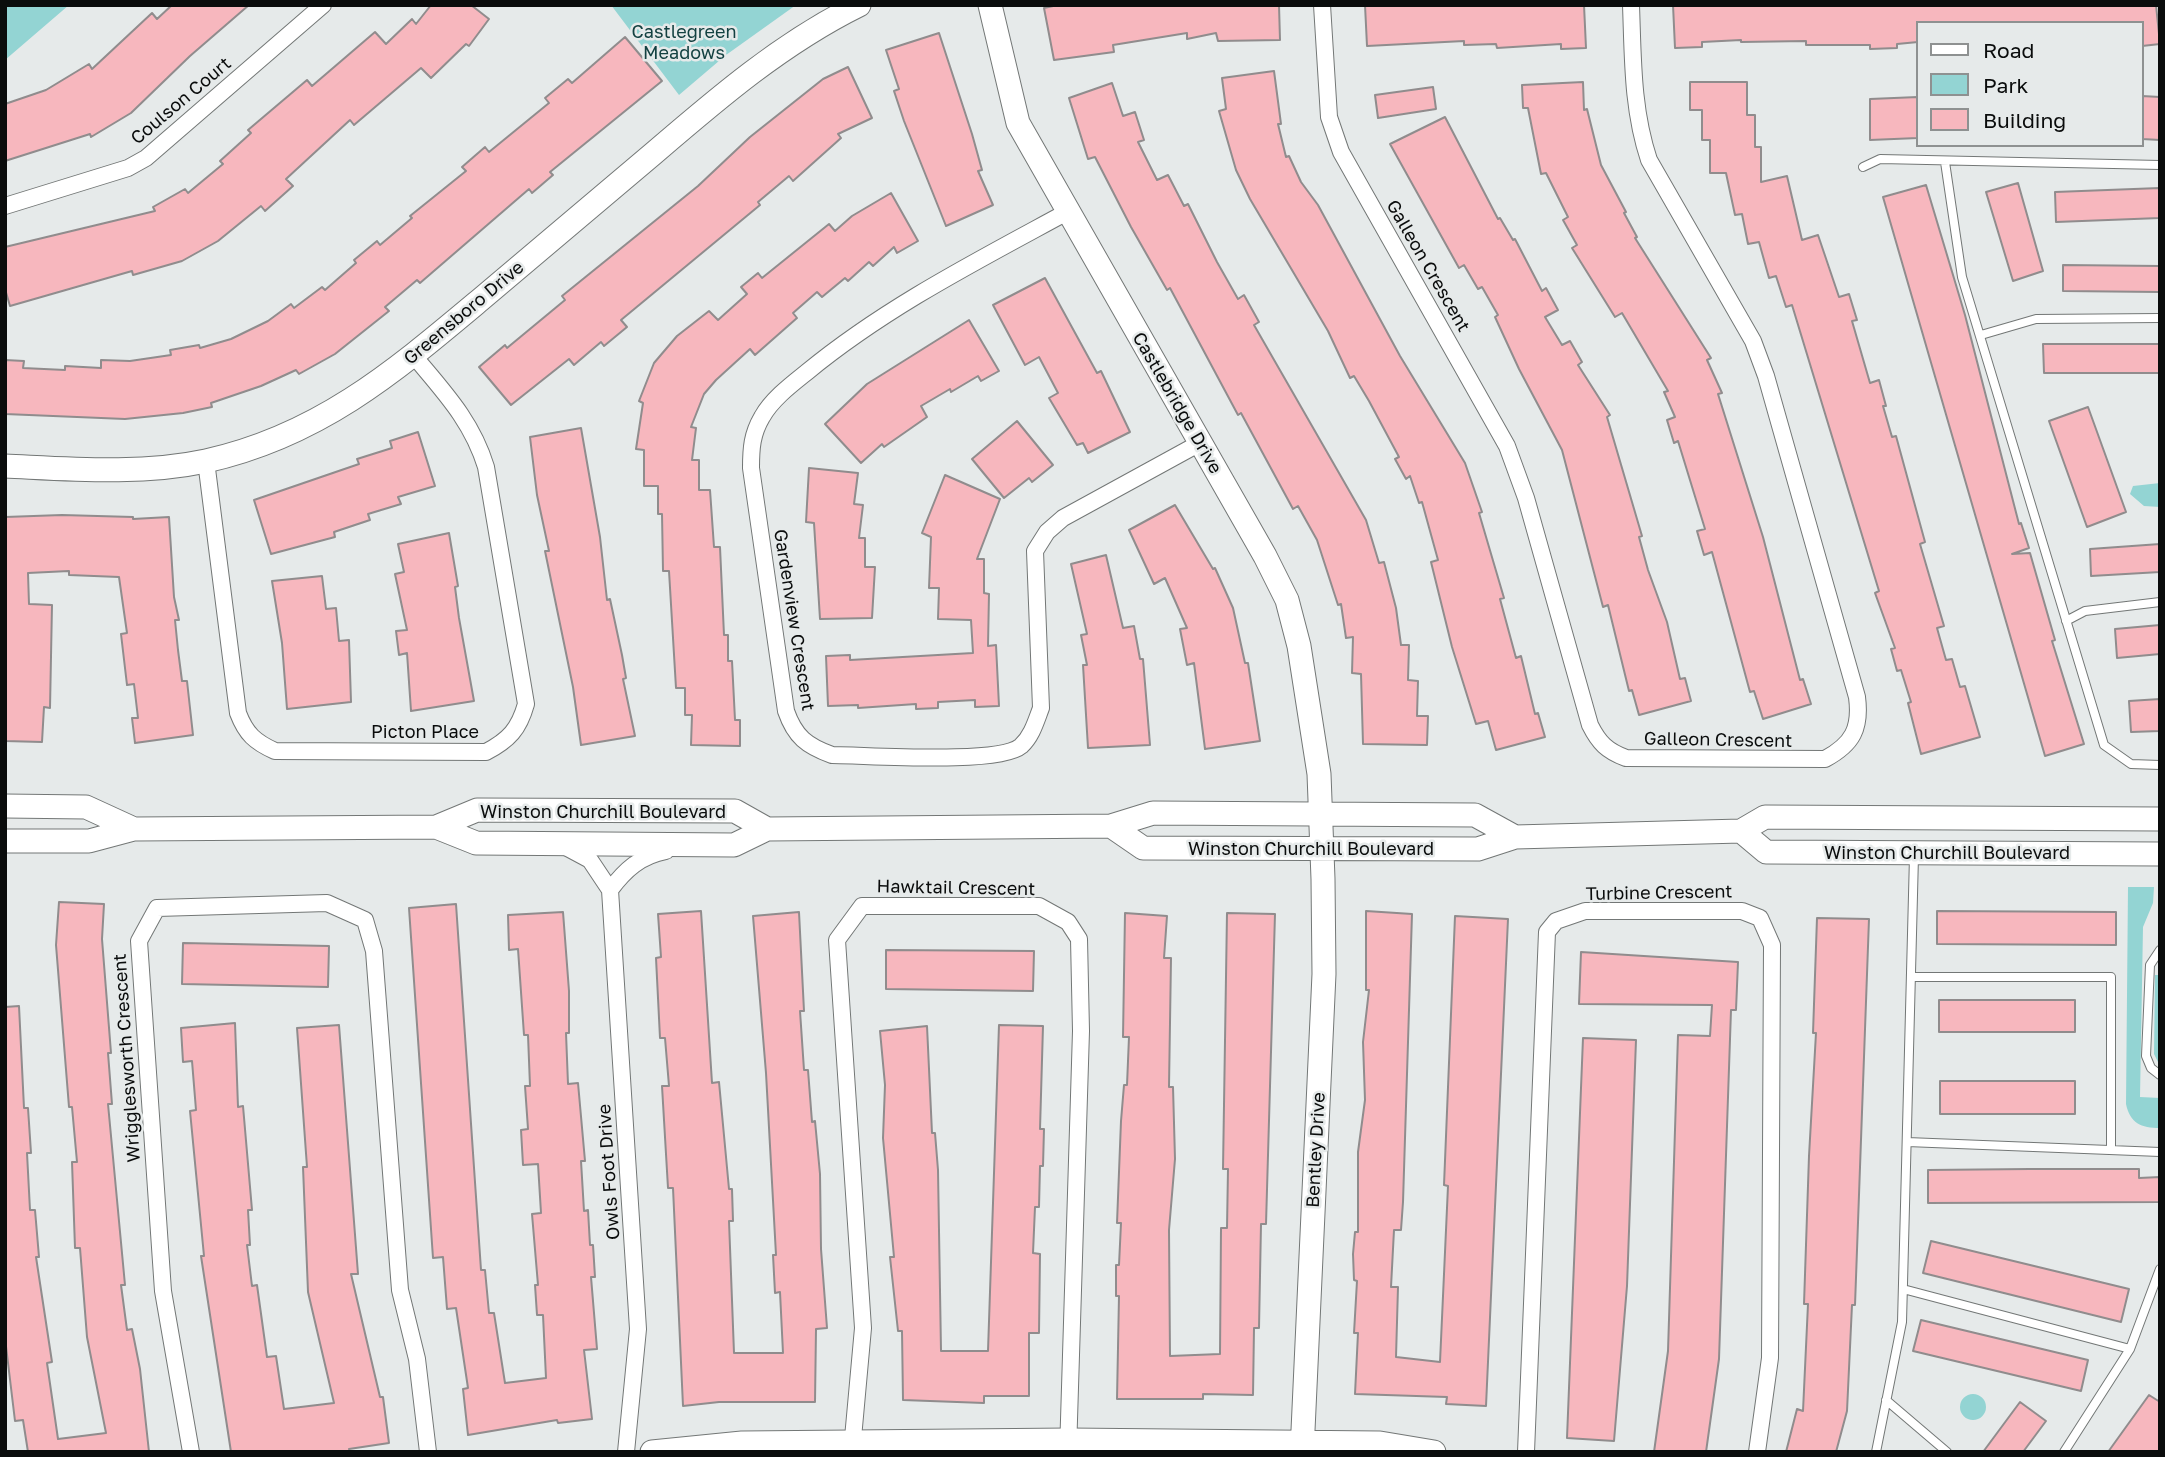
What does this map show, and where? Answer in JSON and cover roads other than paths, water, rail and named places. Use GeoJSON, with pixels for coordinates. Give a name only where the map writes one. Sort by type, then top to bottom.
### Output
{"type":"FeatureCollection","features":[{"type":"Feature","properties":{"kind":"main road","name":"Greensboro Drive"},"geometry":{"type":"LineString","coordinates":[[5,466],[151,468],[206,461],[303,428],[354,401],[414,356],[719,97],[820,24],[859,5]]}},
{"type":"Feature","properties":{"kind":"main road","name":"Castlebridge Drive"},"geometry":{"type":"LineString","coordinates":[[990,5],[1018,123],[1287,600],[1299,646],[1319,775],[1322,849]]}},
{"type":"Feature","properties":{"kind":"main road","name":"Winston Churchill Boulevard"},"geometry":{"type":"LineString","coordinates":[[5,806],[86,807],[134,829]]}},
{"type":"Feature","properties":{"kind":"main road","name":"Winston Churchill Boulevard"},"geometry":{"type":"LineString","coordinates":[[5,841],[89,841],[134,829],[436,827],[477,810],[735,811],[767,829]]}},
{"type":"Feature","properties":{"kind":"main road","name":"Winston Churchill Boulevard"},"geometry":{"type":"LineString","coordinates":[[436,827],[476,843],[734,845],[767,829],[1111,826],[1153,813],[1475,815],[1515,837]]}},
{"type":"Feature","properties":{"kind":"main road","name":"Winston Churchill Boulevard"},"geometry":{"type":"LineString","coordinates":[[1111,826],[1143,848],[1478,849],[1515,837],[1741,831],[1765,817],[2160,819]]}},
{"type":"Feature","properties":{"kind":"main road","name":"Winston Churchill Boulevard"},"geometry":{"type":"LineString","coordinates":[[1741,831],[1766,852],[2160,854]]}},
{"type":"Feature","properties":{"kind":"main road","name":"Bentley Drive"},"geometry":{"type":"LineString","coordinates":[[1302,1447],[1324,974],[1322,849]]}},
{"type":"Feature","properties":{"kind":"main road"},"geometry":{"type":"LineString","coordinates":[[652,1452],[711,1445],[1302,1447],[1380,1443],[1434,1452]]}},
{"type":"Feature","properties":{"kind":"street","name":"Coulson Court"},"geometry":{"type":"LineString","coordinates":[[5,206],[128,168],[146,158],[323,5]]}},
{"type":"Feature","properties":{"kind":"street","name":"Galleon Crescent"},"geometry":{"type":"LineString","coordinates":[[1322,5],[1329,117],[1341,152],[1507,446],[1526,498],[1590,725],[1597,740],[1609,752],[1626,758],[1825,759],[1850,741],[1858,728],[1857,697],[1766,376],[1753,341],[1649,159],[1641,136],[1635,108],[1631,5]]}},
{"type":"Feature","properties":{"kind":"street","name":"Gardenview Crescent"},"geometry":{"type":"LineString","coordinates":[[1067,212],[901,304],[846,340],[785,390],[763,414],[751,442],[751,468],[786,711],[793,731],[808,746],[832,755],[993,757],[1020,747],[1034,729],[1041,708],[1034,572],[1035,551],[1046,532],[1063,518],[1200,443]]}},
{"type":"Feature","properties":{"kind":"street","name":"Picton Place"},"geometry":{"type":"LineString","coordinates":[[206,461],[238,713],[245,730],[257,742],[275,751],[486,752],[507,741],[520,724],[526,704],[486,467],[477,438],[463,413],[414,356]]}},
{"type":"Feature","properties":{"kind":"street"},"geometry":{"type":"LineString","coordinates":[[562,844],[590,860],[610,890],[625,871],[651,854],[692,845]]}},
{"type":"Feature","properties":{"kind":"street","name":"Owls Foot Drive"},"geometry":{"type":"LineString","coordinates":[[610,890],[638,1329],[626,1452]]}},
{"type":"Feature","properties":{"kind":"street","name":"Wrigglesworth Crescent"},"geometry":{"type":"LineString","coordinates":[[191,1452],[163,1291],[139,941],[156,908],[327,903],[365,920],[374,951],[396,1257],[400,1290],[417,1359],[428,1452]]}},
{"type":"Feature","properties":{"kind":"street","name":"Hawktail Crescent"},"geometry":{"type":"LineString","coordinates":[[852,1446],[863,1328],[837,940],[862,906],[906,905],[1039,906],[1068,922],[1079,939],[1081,1031],[1069,1446]]}},
{"type":"Feature","properties":{"kind":"street","name":"Turbine Crescent"},"geometry":{"type":"LineString","coordinates":[[1526,1452],[1547,932],[1556,921],[1584,911],[1742,911],[1760,918],[1772,946],[1770,1358],[1757,1452]]}},
{"type":"Feature","properties":{"kind":"lane"},"geometry":{"type":"LineString","coordinates":[[1863,167],[1880,159],[2160,165]]}},
{"type":"Feature","properties":{"kind":"lane"},"geometry":{"type":"LineString","coordinates":[[1945,162],[1962,277],[1982,335],[2104,745],[2131,764],[2160,765]]}},
{"type":"Feature","properties":{"kind":"lane"},"geometry":{"type":"LineString","coordinates":[[1982,335],[2036,319],[2160,318]]}},
{"type":"Feature","properties":{"kind":"lane"},"geometry":{"type":"LineString","coordinates":[[2066,621],[2085,611],[2160,602]]}},
{"type":"Feature","properties":{"kind":"lane"},"geometry":{"type":"LineString","coordinates":[[1875,1452],[1902,1322],[1914,853]]}},
{"type":"Feature","properties":{"kind":"lane"},"geometry":{"type":"LineString","coordinates":[[2160,950],[2150,965],[2146,1056],[2151,1068],[2160,1075]]}},
{"type":"Feature","properties":{"kind":"lane"},"geometry":{"type":"LineString","coordinates":[[1911,977],[2111,977],[2111,1149]]}},
{"type":"Feature","properties":{"kind":"lane"},"geometry":{"type":"LineString","coordinates":[[1907,1142],[2160,1153]]}},
{"type":"Feature","properties":{"kind":"lane"},"geometry":{"type":"LineString","coordinates":[[2064,1452],[2130,1349],[2160,1269]]}},
{"type":"Feature","properties":{"kind":"lane"},"geometry":{"type":"LineString","coordinates":[[1903,1289],[2130,1349]]}},
{"type":"Feature","properties":{"kind":"lane"},"geometry":{"type":"LineString","coordinates":[[1886,1400],[1947,1452]]}},
{"type":"Feature","properties":{"kind":"park label","name":"Castlegreen Meadows"},"geometry":{"type":"Point","coordinates":[684,42]}}]}
